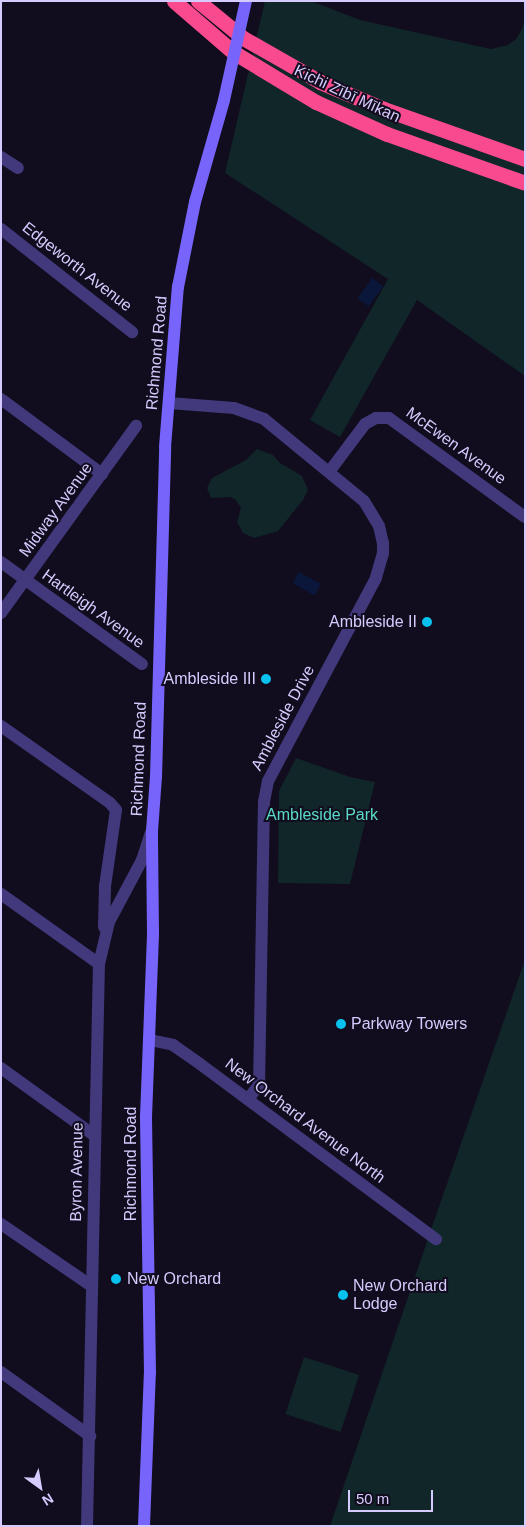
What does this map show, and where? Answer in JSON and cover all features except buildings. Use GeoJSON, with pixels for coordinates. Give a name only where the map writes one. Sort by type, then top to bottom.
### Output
{"type":"FeatureCollection","features":[{"type":"Feature","properties":{"kind":"highway","name":"Kichi Zībī Mīkan"},"geometry":{"type":"LineString","coordinates":[[174,1],[233,52],[316,102],[387,134],[525,183]]}},
{"type":"Feature","properties":{"kind":"highway","name":"Kichi Zībī Mīkan"},"geometry":{"type":"LineString","coordinates":[[198,1],[243,38],[320,82],[384,109],[525,159]]}},
{"type":"Feature","properties":{"kind":"main road","name":"Richmond Road"},"geometry":{"type":"LineString","coordinates":[[144,1526],[150,1373],[146,1117],[150,1040],[152,831],[156,777],[164,465],[178,287],[195,202],[224,100],[246,1]]}},
{"type":"Feature","properties":{"kind":"street"},"geometry":{"type":"LineString","coordinates":[[1,157],[18,168]]}},
{"type":"Feature","properties":{"kind":"street","name":"Edgeworth Avenue"},"geometry":{"type":"LineString","coordinates":[[1,229],[132,332]]}},
{"type":"Feature","properties":{"kind":"street"},"geometry":{"type":"LineString","coordinates":[[1,399],[102,474]]}},
{"type":"Feature","properties":{"kind":"street"},"geometry":{"type":"LineString","coordinates":[[169,403],[226,407],[257,415],[275,427],[329,472]]}},
{"type":"Feature","properties":{"kind":"street","name":"McEwen Avenue"},"geometry":{"type":"LineString","coordinates":[[329,472],[365,424],[376,418],[389,418],[525,517]]}},
{"type":"Feature","properties":{"kind":"street","name":"Midway Avenue"},"geometry":{"type":"LineString","coordinates":[[1,613],[136,426]]}},
{"type":"Feature","properties":{"kind":"street","name":"Ambleside Drive"},"geometry":{"type":"LineString","coordinates":[[248,1099],[259,1085],[264,801],[268,781],[376,578],[383,553],[381,533],[370,509],[358,495],[329,472]]}},
{"type":"Feature","properties":{"kind":"street","name":"Hartleigh Avenue"},"geometry":{"type":"LineString","coordinates":[[1,562],[142,664]]}},
{"type":"Feature","properties":{"kind":"street"},"geometry":{"type":"LineString","coordinates":[[1,726],[104,799],[116,810],[105,886],[104,936]]}},
{"type":"Feature","properties":{"kind":"street","name":"Byron Avenue"},"geometry":{"type":"LineString","coordinates":[[87,1526],[90,1436],[90,1285],[99,964],[104,936],[109,922],[142,860],[152,831]]}},
{"type":"Feature","properties":{"kind":"street"},"geometry":{"type":"LineString","coordinates":[[1,894],[99,964]]}},
{"type":"Feature","properties":{"kind":"street","name":"New Orchard Avenue North"},"geometry":{"type":"LineString","coordinates":[[150,1040],[173,1045],[436,1239]]}},
{"type":"Feature","properties":{"kind":"street"},"geometry":{"type":"LineString","coordinates":[[1,1068],[94,1135]]}},
{"type":"Feature","properties":{"kind":"street"},"geometry":{"type":"LineString","coordinates":[[1,1224],[90,1285]]}},
{"type":"Feature","properties":{"kind":"street"},"geometry":{"type":"LineString","coordinates":[[1,1372],[90,1436]]}},
{"type":"Feature","properties":{"kind":"green space"},"geometry":{"type":"Polygon","coordinates":[[[265,1],[311,1],[360,20],[491,49],[508,45],[516,39],[522,29],[525,18],[525,376],[417,300],[340,437],[310,420],[388,279],[225,173],[265,1]]]}},
{"type":"Feature","properties":{"kind":"green space"},"geometry":{"type":"Polygon","coordinates":[[[257,449],[273,455],[280,463],[302,476],[308,490],[303,500],[278,531],[254,538],[243,533],[237,522],[241,508],[235,499],[230,497],[211,498],[207,488],[212,478],[246,460],[257,449]]]}},
{"type":"Feature","properties":{"kind":"green space","name":"Ambleside Park"},"geometry":{"type":"Polygon","coordinates":[[[296,758],[350,777],[375,782],[350,884],[278,883],[279,791],[296,758]]]}},
{"type":"Feature","properties":{"kind":"green space"},"geometry":{"type":"Polygon","coordinates":[[[525,960],[525,1526],[330,1526],[434,1221],[525,960]]]}},
{"type":"Feature","properties":{"kind":"green space"},"geometry":{"type":"Polygon","coordinates":[[[304,1357],[359,1375],[341,1432],[285,1414],[304,1357]]]}},
{"type":"Feature","properties":{"kind":"water"},"geometry":{"type":"Polygon","coordinates":[[[372,278],[383,286],[369,306],[357,298],[372,278]]]}},
{"type":"Feature","properties":{"kind":"water"},"geometry":{"type":"Polygon","coordinates":[[[299,572],[321,584],[315,595],[293,583],[299,572]]]}},
{"type":"Feature","properties":{"kind":"place","name":"Ambleside II"},"geometry":{"type":"Point","coordinates":[427,622]}},
{"type":"Feature","properties":{"kind":"place","name":"Ambleside III"},"geometry":{"type":"Point","coordinates":[266,679]}},
{"type":"Feature","properties":{"kind":"place","name":"Parkway Towers"},"geometry":{"type":"Point","coordinates":[341,1024]}},
{"type":"Feature","properties":{"kind":"place","name":"New Orchard"},"geometry":{"type":"Point","coordinates":[116,1279]}},
{"type":"Feature","properties":{"kind":"place","name":"New Orchard Lodge"},"geometry":{"type":"Point","coordinates":[343,1295]}}]}
